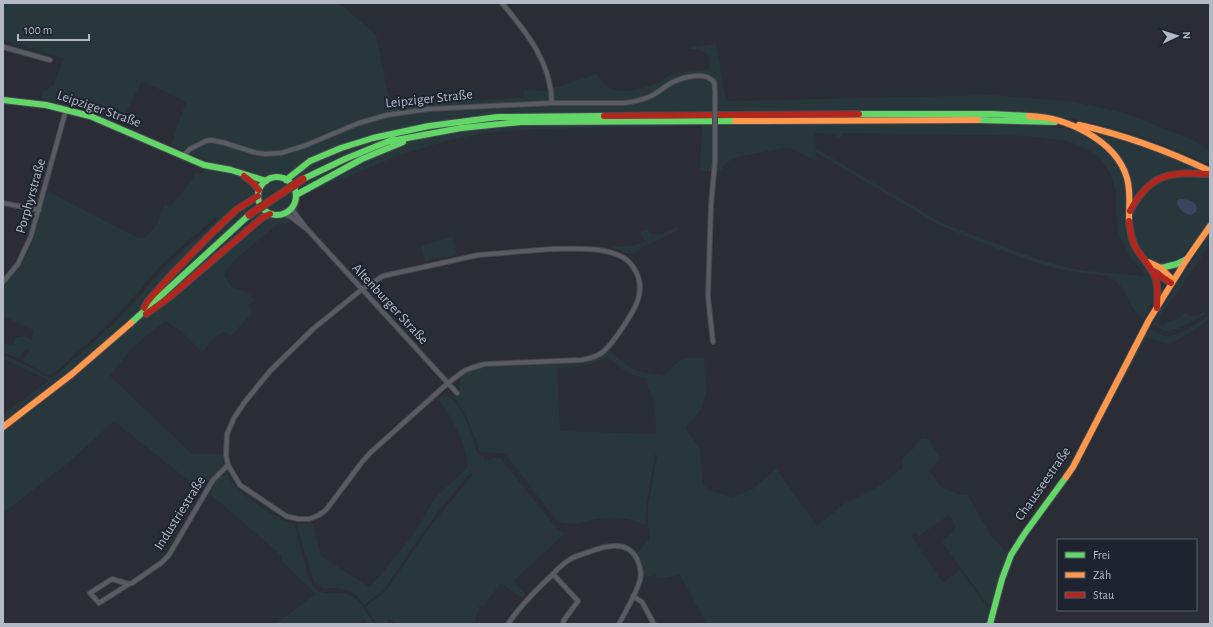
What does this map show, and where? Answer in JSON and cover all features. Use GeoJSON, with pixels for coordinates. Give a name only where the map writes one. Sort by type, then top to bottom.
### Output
{"type":"FeatureCollection","features":[{"type":"Feature","properties":{"kind":"main road","name":"Leipziger Straße"},"geometry":{"type":"LineString","coordinates":[[3,100],[38,103],[66,110],[120,128],[204,165],[266,181]]}},
{"type":"Feature","properties":{"kind":"main road"},"geometry":{"type":"LineString","coordinates":[[286,180],[310,161],[341,148],[389,134],[429,126],[498,118],[576,116],[994,114],[1043,117],[1122,135],[1159,148],[1210,171]]}},
{"type":"Feature","properties":{"kind":"main road"},"geometry":{"type":"LineString","coordinates":[[391,141],[479,125],[528,122],[953,120],[1002,120],[1044,123],[1060,122],[1098,137],[1106,143],[1120,161],[1129,187],[1129,213],[1132,239],[1136,248],[1153,271],[1158,291],[1157,308]]}},
{"type":"Feature","properties":{"kind":"main road"},"geometry":{"type":"LineString","coordinates":[[3,427],[69,377],[138,317],[216,243],[249,215],[276,196],[304,179],[344,159],[398,137],[438,126]]}},
{"type":"Feature","properties":{"kind":"main road"},"geometry":{"type":"LineString","coordinates":[[296,195],[362,159],[412,138]]}},
{"type":"Feature","properties":{"kind":"main road"},"geometry":{"type":"LineString","coordinates":[[1129,213],[1139,193],[1153,182],[1165,176],[1189,172],[1210,174]]}},
{"type":"Feature","properties":{"kind":"main road","name":"Leipziger Straße"},"geometry":{"type":"LineString","coordinates":[[239,173],[253,183],[259,193]]}},
{"type":"Feature","properties":{"kind":"main road"},"geometry":{"type":"LineString","coordinates":[[138,317],[148,301],[180,265],[236,210],[259,193],[266,181],[274,177],[286,180],[292,184],[296,195],[293,207],[283,214],[277,215],[270,214],[263,209],[259,201],[259,193]]}},
{"type":"Feature","properties":{"kind":"main road"},"geometry":{"type":"LineString","coordinates":[[138,317],[153,310],[224,252],[263,217],[270,214]]}},
{"type":"Feature","properties":{"kind":"main road","name":"Chausseestraße"},"geometry":{"type":"LineString","coordinates":[[990,624],[1002,579],[1011,555],[1024,533],[1073,468],[1149,320],[1172,282],[1210,226]]}},
{"type":"Feature","properties":{"kind":"main road"},"geometry":{"type":"LineString","coordinates":[[1161,268],[1177,264],[1187,259]]}},
{"type":"Feature","properties":{"kind":"main road"},"geometry":{"type":"LineString","coordinates":[[1146,261],[1161,268],[1172,282]]}},
{"type":"Feature","properties":{"kind":"main road"},"geometry":{"type":"LineString","coordinates":[[1153,271],[1172,282]]}},
{"type":"Feature","properties":{"kind":"street"},"geometry":{"type":"LineString","coordinates":[[502,3],[529,36],[539,53],[552,91],[552,103]]}},
{"type":"Feature","properties":{"kind":"street"},"geometry":{"type":"LineString","coordinates":[[3,47],[50,60]]}},
{"type":"Feature","properties":{"kind":"street","name":"Leipziger Straße"},"geometry":{"type":"LineString","coordinates":[[182,156],[190,149],[211,140],[253,152],[264,154],[281,153],[304,146],[359,123],[387,115],[411,111],[442,108],[552,103],[635,102],[651,96],[673,82],[698,76],[707,77],[714,82],[715,92],[715,162],[710,205],[708,297],[713,342]]}},
{"type":"Feature","properties":{"kind":"street","name":"Porphyrstraße"},"geometry":{"type":"LineString","coordinates":[[3,282],[12,272],[25,252],[31,236],[66,110]]}},
{"type":"Feature","properties":{"kind":"street"},"geometry":{"type":"LineString","coordinates":[[3,203],[39,210]]}},
{"type":"Feature","properties":{"kind":"street","name":"Altenburger Straße"},"geometry":{"type":"LineString","coordinates":[[293,207],[294,212],[307,229],[457,394]]}},
{"type":"Feature","properties":{"kind":"street","name":"Altenburger Straße"},"geometry":{"type":"LineString","coordinates":[[283,214],[290,216],[307,229]]}},
{"type":"Feature","properties":{"kind":"street"},"geometry":{"type":"LineString","coordinates":[[575,249],[607,251],[617,254],[625,259],[635,270],[640,283],[639,298],[636,306],[604,352],[597,356],[582,360],[485,364],[464,372],[448,383],[370,453],[326,510],[309,519],[298,519],[286,516],[256,496],[240,485],[228,465],[226,456],[227,434],[234,418],[270,371],[313,329],[361,290],[383,276],[478,255],[506,252],[575,249]]}},
{"type":"Feature","properties":{"kind":"street","name":"Industriestraße"},"geometry":{"type":"LineString","coordinates":[[129,584],[112,579],[90,594],[99,603],[129,584],[161,563],[169,555],[213,480],[228,465]]}},
{"type":"Feature","properties":{"kind":"street"},"geometry":{"type":"LineString","coordinates":[[508,624],[532,594],[560,566],[570,559],[604,546],[612,545],[626,548],[633,553],[641,572],[640,580],[619,624]]}},
{"type":"Feature","properties":{"kind":"street"},"geometry":{"type":"LineString","coordinates":[[553,574],[578,601],[564,620],[563,624]]}},
{"type":"Feature","properties":{"kind":"street"},"geometry":{"type":"LineString","coordinates":[[633,596],[642,602],[654,624]]}},
{"type":"Feature","properties":{"kind":"shaded area"},"geometry":{"type":"Polygon","coordinates":[[[3,3],[335,3],[344,7],[376,35],[388,95],[400,102],[523,98],[525,90],[545,91],[597,74],[602,82],[609,87],[616,90],[632,90],[657,83],[671,75],[705,70],[709,68],[710,62],[708,55],[702,51],[688,48],[716,44],[726,101],[992,95],[1074,102],[1124,113],[1191,139],[1210,151],[1210,165],[1142,137],[1095,124],[1047,115],[996,113],[814,124],[1009,124],[1067,129],[1091,136],[1116,158],[1124,176],[1127,201],[1127,231],[1135,252],[1152,276],[1155,293],[1144,319],[1135,310],[1121,287],[1110,277],[1069,271],[1041,264],[995,248],[935,223],[816,152],[817,162],[790,148],[738,157],[727,162],[719,172],[700,171],[702,126],[539,129],[484,133],[446,141],[400,155],[310,192],[300,199],[298,208],[300,214],[287,224],[278,223],[241,255],[228,268],[224,275],[232,288],[245,291],[255,300],[249,306],[252,313],[231,336],[224,332],[215,337],[202,352],[183,333],[166,321],[130,350],[110,376],[192,454],[224,454],[222,465],[203,489],[198,488],[114,421],[69,462],[3,513],[3,414],[48,381],[47,379],[3,359],[3,355],[23,363],[45,376],[52,378],[110,327],[137,299],[167,264],[219,218],[215,218],[164,262],[116,317],[55,373],[47,375],[24,362],[24,358],[30,350],[28,348],[18,358],[3,353],[3,343],[14,345],[15,338],[24,336],[32,340],[33,330],[3,316],[3,287],[20,265],[32,243],[47,192],[138,238],[144,237],[148,235],[156,226],[165,204],[170,207],[191,182],[196,171],[201,174],[210,162],[171,145],[186,102],[142,81],[123,118],[73,104],[42,99],[42,93],[54,84],[64,58],[3,40],[3,3]],[[814,133],[816,149],[944,224],[1040,260],[1061,266],[1086,271],[1144,276],[1142,270],[1131,259],[1119,234],[1116,215],[1116,192],[1110,173],[1099,157],[1083,147],[1067,141],[1029,136],[842,133],[840,138],[837,138],[835,134],[814,133]]]}},
{"type":"Feature","properties":{"kind":"shaded area"},"geometry":{"type":"Polygon","coordinates":[[[1098,133],[1140,144],[1198,169],[1197,171],[1168,173],[1134,198],[1131,197],[1115,149],[1098,135],[1098,133]]]}},
{"type":"Feature","properties":{"kind":"shaded area"},"geometry":{"type":"Polygon","coordinates":[[[1174,176],[1197,176],[1210,179],[1211,208],[1209,222],[1200,236],[1178,260],[1173,263],[1163,265],[1154,263],[1146,257],[1136,240],[1132,220],[1135,205],[1146,191],[1162,180],[1174,176]]]}},
{"type":"Feature","properties":{"kind":"shaded area"},"geometry":{"type":"Polygon","coordinates":[[[677,227],[677,231],[643,247],[635,253],[627,254],[613,248],[613,246],[629,246],[644,242],[641,231],[647,229],[649,234],[661,234],[677,227]]]}},
{"type":"Feature","properties":{"kind":"shaded area"},"geometry":{"type":"Polygon","coordinates":[[[1210,232],[1210,244],[1160,316],[1159,324],[1163,326],[1165,323],[1187,313],[1189,316],[1204,312],[1205,314],[1184,325],[1168,331],[1152,324],[1210,232]]]}},
{"type":"Feature","properties":{"kind":"shaded area"},"geometry":{"type":"Polygon","coordinates":[[[452,237],[457,255],[425,261],[421,246],[452,237]]]}},
{"type":"Feature","properties":{"kind":"shaded area"},"geometry":{"type":"Polygon","coordinates":[[[1210,315],[1210,318],[1192,332],[1169,344],[1147,338],[1120,386],[1118,385],[1150,328],[1164,336],[1175,335],[1188,329],[1210,315]]]}},
{"type":"Feature","properties":{"kind":"shaded area"},"geometry":{"type":"Polygon","coordinates":[[[609,350],[622,362],[634,369],[641,372],[666,376],[673,366],[682,360],[704,358],[706,389],[702,408],[685,428],[700,449],[703,485],[710,491],[733,497],[753,489],[776,469],[817,526],[844,504],[878,487],[903,468],[902,459],[922,438],[930,440],[940,458],[930,471],[941,487],[960,495],[967,494],[991,536],[1007,553],[1006,555],[1008,556],[1000,574],[992,605],[986,602],[942,541],[955,531],[956,526],[949,515],[919,536],[916,532],[911,536],[943,583],[960,570],[990,611],[987,624],[707,624],[680,575],[662,578],[657,578],[656,575],[647,577],[644,575],[643,565],[636,554],[650,538],[648,526],[648,507],[657,456],[655,454],[646,507],[645,525],[636,521],[615,517],[574,524],[562,523],[556,520],[507,456],[502,453],[480,452],[469,424],[454,397],[460,392],[459,378],[471,371],[482,368],[587,361],[596,358],[609,350]],[[608,358],[587,365],[557,369],[560,431],[656,434],[655,401],[648,389],[647,379],[627,372],[608,358]]]}},
{"type":"Feature","properties":{"kind":"shaded area"},"geometry":{"type":"Polygon","coordinates":[[[442,396],[448,396],[451,398],[460,408],[468,424],[478,455],[483,456],[485,461],[495,458],[501,459],[558,530],[565,533],[514,581],[526,595],[523,599],[501,583],[483,607],[480,605],[474,624],[397,624],[389,619],[387,621],[389,624],[377,624],[365,607],[387,589],[432,524],[473,474],[469,474],[434,517],[383,591],[364,605],[351,591],[338,588],[323,588],[314,582],[297,524],[313,523],[321,556],[369,587],[413,535],[436,497],[468,467],[464,448],[458,431],[449,414],[438,399],[442,396]]]}},
{"type":"Feature","properties":{"kind":"shaded area"},"geometry":{"type":"Polygon","coordinates":[[[227,475],[240,491],[254,502],[280,518],[294,524],[309,578],[313,586],[323,593],[341,593],[354,597],[363,606],[374,624],[368,624],[364,619],[358,624],[275,624],[316,594],[282,561],[282,556],[208,492],[213,483],[220,477],[227,475]]]}},
{"type":"Feature","properties":{"kind":"water"},"geometry":{"type":"Polygon","coordinates":[[[1180,199],[1190,200],[1194,203],[1197,208],[1196,212],[1191,215],[1183,212],[1177,204],[1177,201],[1180,199]]]}},
{"type":"Feature","properties":{"kind":"traffic: fast"},"geometry":{"type":"LineString","coordinates":[[3,100],[46,105],[90,116],[204,165],[231,170],[266,181]]}},
{"type":"Feature","properties":{"kind":"traffic: fast"},"geometry":{"type":"LineString","coordinates":[[859,114],[992,114],[1029,116]]}},
{"type":"Feature","properties":{"kind":"traffic: fast"},"geometry":{"type":"LineString","coordinates":[[286,180],[310,161],[341,148],[373,138],[429,126],[498,117],[604,116]]}},
{"type":"Feature","properties":{"kind":"traffic: fast"},"geometry":{"type":"LineString","coordinates":[[978,120],[1055,122]]}},
{"type":"Feature","properties":{"kind":"traffic: fast"},"geometry":{"type":"LineString","coordinates":[[391,141],[461,128],[521,122],[735,121]]}},
{"type":"Feature","properties":{"kind":"traffic: fast"},"geometry":{"type":"LineString","coordinates":[[303,179],[345,159],[394,139]]}},
{"type":"Feature","properties":{"kind":"traffic: fast"},"geometry":{"type":"LineString","coordinates":[[296,195],[362,159],[403,142]]}},
{"type":"Feature","properties":{"kind":"traffic: fast"},"geometry":{"type":"LineString","coordinates":[[273,177],[281,177],[288,180],[293,185],[296,196],[293,207],[288,212],[281,215],[273,215],[266,212],[261,207],[258,200],[258,192],[261,185],[266,180],[273,177]]}},
{"type":"Feature","properties":{"kind":"traffic: fast"},"geometry":{"type":"LineString","coordinates":[[131,323],[249,215]]}},
{"type":"Feature","properties":{"kind":"traffic: fast"},"geometry":{"type":"LineString","coordinates":[[1161,268],[1177,264],[1187,259]]}},
{"type":"Feature","properties":{"kind":"traffic: fast"},"geometry":{"type":"LineString","coordinates":[[990,624],[1002,579],[1011,555],[1025,533],[1066,477]]}},
{"type":"Feature","properties":{"kind":"traffic: slow"},"geometry":{"type":"LineString","coordinates":[[1029,116],[1043,117],[1073,126],[1088,133],[1112,152],[1121,164],[1127,178],[1129,194],[1129,221]]}},
{"type":"Feature","properties":{"kind":"traffic: slow"},"geometry":{"type":"LineString","coordinates":[[735,121],[978,120]]}},
{"type":"Feature","properties":{"kind":"traffic: slow"},"geometry":{"type":"LineString","coordinates":[[1079,125],[1146,144],[1210,171]]}},
{"type":"Feature","properties":{"kind":"traffic: slow"},"geometry":{"type":"LineString","coordinates":[[1066,477],[1073,467],[1149,320],[1187,259],[1210,226]]}},
{"type":"Feature","properties":{"kind":"traffic: slow"},"geometry":{"type":"LineString","coordinates":[[1148,262],[1161,268],[1173,280]]}},
{"type":"Feature","properties":{"kind":"traffic: slow"},"geometry":{"type":"LineString","coordinates":[[3,427],[72,374],[131,323]]}},
{"type":"Feature","properties":{"kind":"traffic: jam"},"geometry":{"type":"LineString","coordinates":[[604,116],[859,114]]}},
{"type":"Feature","properties":{"kind":"traffic: jam"},"geometry":{"type":"LineString","coordinates":[[1130,211],[1145,189],[1162,178],[1183,174],[1210,174]]}},
{"type":"Feature","properties":{"kind":"traffic: jam"},"geometry":{"type":"LineString","coordinates":[[244,176],[259,190]]}},
{"type":"Feature","properties":{"kind":"traffic: jam"},"geometry":{"type":"LineString","coordinates":[[249,215],[303,179]]}},
{"type":"Feature","properties":{"kind":"traffic: jam"},"geometry":{"type":"LineString","coordinates":[[144,308],[148,301],[173,273],[212,233],[236,210],[258,196]]}},
{"type":"Feature","properties":{"kind":"traffic: jam"},"geometry":{"type":"LineString","coordinates":[[146,314],[171,296],[263,217],[270,214]]}},
{"type":"Feature","properties":{"kind":"traffic: jam"},"geometry":{"type":"LineString","coordinates":[[1129,221],[1134,245],[1151,269],[1156,281],[1157,308]]}},
{"type":"Feature","properties":{"kind":"traffic: jam"},"geometry":{"type":"LineString","coordinates":[[1153,271],[1171,283]]}}]}
